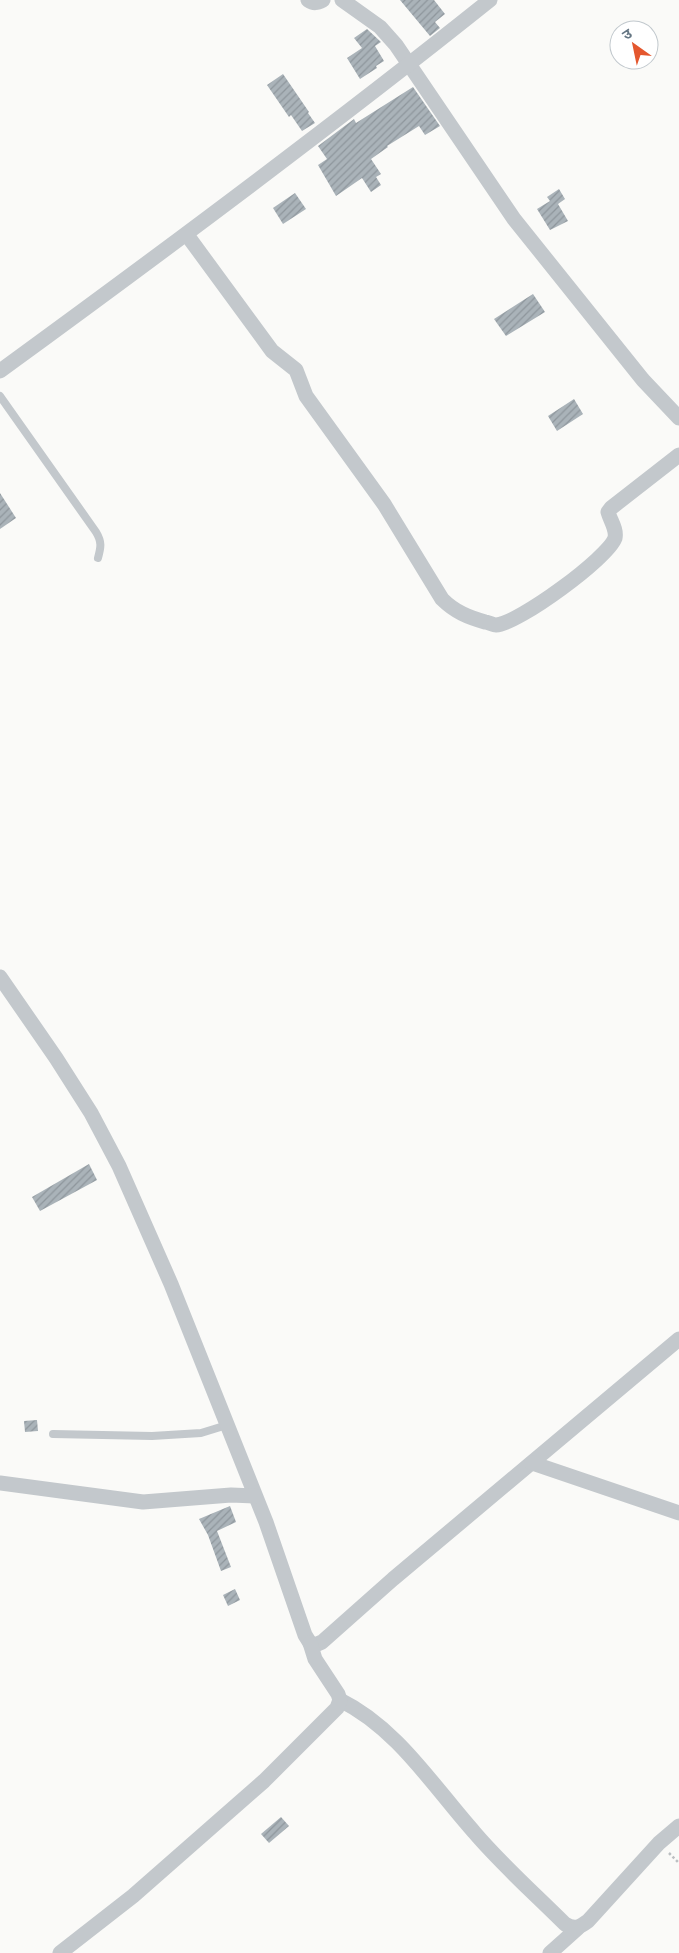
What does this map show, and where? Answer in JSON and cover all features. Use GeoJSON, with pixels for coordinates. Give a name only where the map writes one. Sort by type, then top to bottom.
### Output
{"type":"FeatureCollection","features":[{"type":"Feature","properties":{"kind":"street"},"geometry":{"type":"LineString","coordinates":[[308,0],[312,3],[323,0]]}},
{"type":"Feature","properties":{"kind":"street"},"geometry":{"type":"LineString","coordinates":[[342,0],[380,27],[396,45],[408,66],[514,219],[642,380],[679,418]]}},
{"type":"Feature","properties":{"kind":"street"},"geometry":{"type":"LineString","coordinates":[[0,371],[187,234],[408,66],[490,0]]}},
{"type":"Feature","properties":{"kind":"street"},"geometry":{"type":"LineString","coordinates":[[187,234],[272,352],[296,370],[306,396],[384,504],[442,599],[455,611],[496,625],[524,614],[563,588],[595,560],[614,540],[614,530],[608,512],[611,508],[679,455]]}},
{"type":"Feature","properties":{"kind":"street"},"geometry":{"type":"LineString","coordinates":[[0,976],[91,1113],[119,1166],[171,1284],[269,1531],[304,1635],[310,1643],[315,1659],[340,1700],[337,1708],[331,1715],[264,1781],[133,1896],[60,1953]]}},
{"type":"Feature","properties":{"kind":"street"},"geometry":{"type":"LineString","coordinates":[[310,1643],[315,1645],[322,1642],[679,1339]]}},
{"type":"Feature","properties":{"kind":"street"},"geometry":{"type":"LineString","coordinates":[[532,1462],[679,1514]]}},
{"type":"Feature","properties":{"kind":"street"},"geometry":{"type":"LineString","coordinates":[[0,1484],[143,1502],[231,1495],[255,1496]]}},
{"type":"Feature","properties":{"kind":"street"},"geometry":{"type":"LineString","coordinates":[[340,1700],[357,1708],[381,1726],[405,1751],[475,1834],[565,1924],[571,1928],[578,1928]]}},
{"type":"Feature","properties":{"kind":"street"},"geometry":{"type":"LineString","coordinates":[[550,1953],[588,1921],[659,1843],[679,1826]]}},
{"type":"Feature","properties":{"kind":"lane"},"geometry":{"type":"LineString","coordinates":[[0,396],[96,532],[101,548],[98,558]]}},
{"type":"Feature","properties":{"kind":"lane"},"geometry":{"type":"LineString","coordinates":[[52,1434],[152,1436],[201,1434],[227,1425]]}},
{"type":"Feature","properties":{"kind":"building"},"geometry":{"type":"Polygon","coordinates":[[[400,0],[434,0],[445,14],[435,22],[440,28],[430,36],[400,0]]]}},
{"type":"Feature","properties":{"kind":"building"},"geometry":{"type":"Polygon","coordinates":[[[367,29],[381,42],[375,46],[384,61],[360,79],[347,58],[362,48],[354,38],[367,29]]]}},
{"type":"Feature","properties":{"kind":"building"},"geometry":{"type":"Polygon","coordinates":[[[283,74],[315,123],[302,131],[291,115],[289,117],[267,85],[283,74]]]}},
{"type":"Feature","properties":{"kind":"building"},"geometry":{"type":"Polygon","coordinates":[[[413,87],[440,126],[425,135],[419,126],[387,146],[371,159],[381,174],[376,177],[381,185],[371,192],[362,178],[336,196],[318,165],[327,159],[318,146],[354,119],[356,123],[413,87]]]}},
{"type":"Feature","properties":{"kind":"building"},"geometry":{"type":"Polygon","coordinates":[[[559,189],[565,199],[558,204],[568,221],[550,230],[537,209],[550,201],[547,197],[559,189]]]}},
{"type":"Feature","properties":{"kind":"building"},"geometry":{"type":"Polygon","coordinates":[[[295,193],[306,209],[283,224],[273,208],[295,193]]]}},
{"type":"Feature","properties":{"kind":"building"},"geometry":{"type":"Polygon","coordinates":[[[533,294],[545,312],[506,336],[494,319],[533,294]]]}},
{"type":"Feature","properties":{"kind":"building"},"geometry":{"type":"Polygon","coordinates":[[[574,399],[583,414],[557,431],[548,416],[574,399]]]}},
{"type":"Feature","properties":{"kind":"building"},"geometry":{"type":"Polygon","coordinates":[[[0,493],[16,518],[0,529],[0,493]]]}},
{"type":"Feature","properties":{"kind":"building"},"geometry":{"type":"Polygon","coordinates":[[[89,1164],[97,1180],[40,1211],[32,1197],[89,1164]]]}},
{"type":"Feature","properties":{"kind":"building"},"geometry":{"type":"Polygon","coordinates":[[[37,1420],[38,1431],[25,1432],[24,1421],[37,1420]]]}},
{"type":"Feature","properties":{"kind":"building"},"geometry":{"type":"Polygon","coordinates":[[[230,1506],[236,1522],[217,1531],[231,1567],[221,1571],[208,1535],[199,1519],[230,1506]]]}},
{"type":"Feature","properties":{"kind":"building"},"geometry":{"type":"Polygon","coordinates":[[[235,1589],[240,1600],[228,1606],[223,1595],[235,1589]]]}},
{"type":"Feature","properties":{"kind":"building"},"geometry":{"type":"Polygon","coordinates":[[[281,1817],[289,1826],[269,1843],[261,1834],[281,1817]]]}}]}
